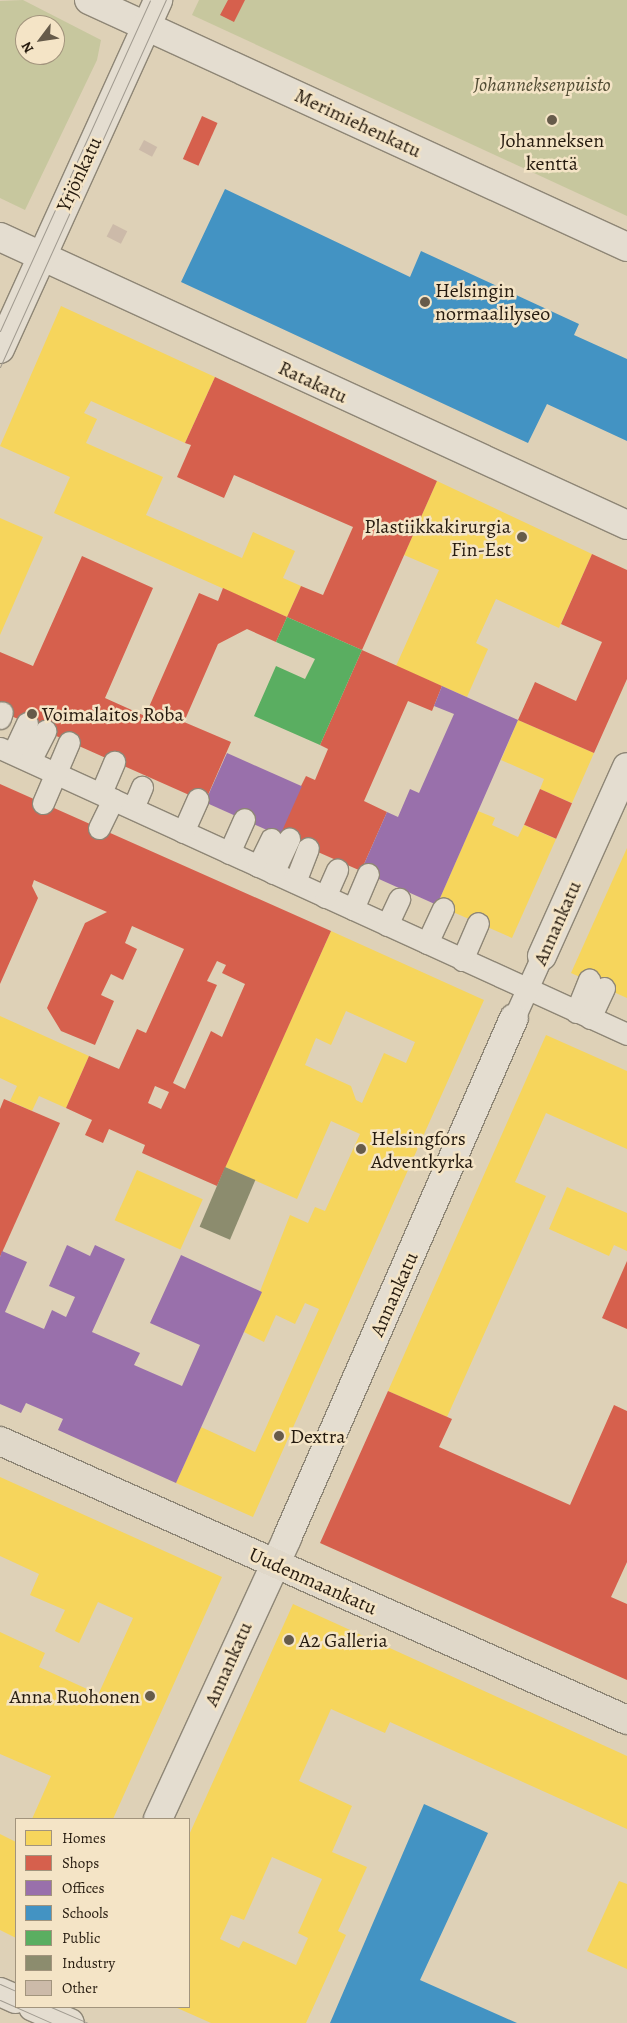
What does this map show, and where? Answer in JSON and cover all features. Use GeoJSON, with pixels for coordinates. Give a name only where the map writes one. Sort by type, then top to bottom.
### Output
{"type":"FeatureCollection","features":[{"type":"Feature","properties":{"kind":"main road","name":"Uudenmaankatu"},"geometry":{"type":"LineString","coordinates":[[0,1441],[627,1720]]}},
{"type":"Feature","properties":{"kind":"street","name":"Merimiehenkatu"},"geometry":{"type":"LineString","coordinates":[[89,0],[627,247]]}},
{"type":"Feature","properties":{"kind":"street","name":"Yrjönkatu"},"geometry":{"type":"LineString","coordinates":[[0,348],[158,0]]}},
{"type":"Feature","properties":{"kind":"street","name":"Ratakatu"},"geometry":{"type":"LineString","coordinates":[[0,237],[627,525]]}},
{"type":"Feature","properties":{"kind":"street"},"geometry":{"type":"LineString","coordinates":[[36,764],[56,736],[36,764],[43,803]]}},
{"type":"Feature","properties":{"kind":"street"},"geometry":{"type":"LineString","coordinates":[[99,828],[114,762]]}},
{"type":"Feature","properties":{"kind":"street"},"geometry":{"type":"LineString","coordinates":[[36,764],[527,990],[627,1034]]}},
{"type":"Feature","properties":{"kind":"street","name":"Annankatu"},"geometry":{"type":"LineString","coordinates":[[158,1818],[275,1563],[514,1018],[627,767]]}},
{"type":"Feature","properties":{"kind":"street"},"geometry":{"type":"LineString","coordinates":[[133,808],[142,787]]}},
{"type":"Feature","properties":{"kind":"street"},"geometry":{"type":"LineString","coordinates":[[183,831],[196,801],[183,831]]}},
{"type":"Feature","properties":{"kind":"street"},"geometry":{"type":"LineString","coordinates":[[229,852],[244,820]]}},
{"type":"Feature","properties":{"kind":"street"},"geometry":{"type":"LineString","coordinates":[[264,869],[278,840]]}},
{"type":"Feature","properties":{"kind":"street"},"geometry":{"type":"LineString","coordinates":[[295,882],[308,848]]}},
{"type":"Feature","properties":{"kind":"street"},"geometry":{"type":"LineString","coordinates":[[325,897],[337,870]]}},
{"type":"Feature","properties":{"kind":"street"},"geometry":{"type":"LineString","coordinates":[[357,912],[371,881]]}},
{"type":"Feature","properties":{"kind":"street"},"geometry":{"type":"LineString","coordinates":[[388,925],[399,899]]}},
{"type":"Feature","properties":{"kind":"street"},"geometry":{"type":"LineString","coordinates":[[427,943],[443,908]]}},
{"type":"Feature","properties":{"kind":"street"},"geometry":{"type":"LineString","coordinates":[[462,960],[478,923]]}},
{"type":"Feature","properties":{"kind":"street"},"geometry":{"type":"LineString","coordinates":[[583,1015],[596,984]]}},
{"type":"Feature","properties":{"kind":"street"},"geometry":{"type":"LineString","coordinates":[[0,1992],[15,1999]]}},
{"type":"Feature","properties":{"kind":"street"},"geometry":{"type":"LineString","coordinates":[[36,2008],[68,2019]]}},
{"type":"Feature","properties":{"kind":"green space"},"geometry":{"type":"Polygon","coordinates":[[[23,0],[52,15],[15,15],[15,65],[65,65],[65,22],[101,40],[97,60],[25,210],[0,198],[0,1],[23,0]]]}},
{"type":"Feature","properties":{"kind":"green space","name":"Johanneksenpuisto"},"geometry":{"type":"Polygon","coordinates":[[[199,0],[627,0],[627,216],[192,15],[199,0]]]}},
{"type":"Feature","properties":{"kind":"building: Homes"},"geometry":{"type":"Polygon","coordinates":[[[61,306],[215,377],[185,443],[91,401],[84,413],[97,419],[86,443],[163,477],[146,515],[242,558],[253,532],[295,551],[283,578],[301,586],[287,617],[54,513],[70,477],[0,446],[61,306]]]}},
{"type":"Feature","properties":{"kind":"building: Homes"},"geometry":{"type":"Polygon","coordinates":[[[437,481],[592,554],[559,628],[496,599],[476,643],[488,649],[467,697],[396,666],[439,570],[404,555],[437,481]]]}},
{"type":"Feature","properties":{"kind":"building: Homes"},"geometry":{"type":"Polygon","coordinates":[[[0,518],[43,537],[0,635],[0,518]]]}},
{"type":"Feature","properties":{"kind":"building: Homes"},"geometry":{"type":"Polygon","coordinates":[[[518,720],[594,753],[572,803],[540,789],[544,779],[501,760],[518,720]]]}},
{"type":"Feature","properties":{"kind":"building: Homes"},"geometry":{"type":"Polygon","coordinates":[[[478,811],[495,818],[492,825],[518,837],[524,825],[556,839],[512,938],[437,905],[478,811]]]}},
{"type":"Feature","properties":{"kind":"building: Homes"},"geometry":{"type":"Polygon","coordinates":[[[627,848],[627,998],[571,973],[627,848]]]}},
{"type":"Feature","properties":{"kind":"building: Homes"},"geometry":{"type":"Polygon","coordinates":[[[331,931],[484,1000],[253,1517],[176,1483],[201,1427],[255,1452],[319,1309],[305,1303],[295,1324],[276,1315],[264,1342],[244,1332],[290,1215],[308,1223],[315,1207],[325,1211],[360,1134],[331,1121],[297,1199],[225,1167],[331,931]],[[346,1011],[331,1045],[316,1038],[305,1065],[351,1086],[356,1100],[362,1103],[384,1053],[406,1063],[415,1042],[346,1011]]]}},
{"type":"Feature","properties":{"kind":"building: Homes"},"geometry":{"type":"Polygon","coordinates":[[[0,1016],[89,1056],[66,1108],[39,1096],[32,1111],[10,1101],[17,1086],[0,1078],[0,1016]]]}},
{"type":"Feature","properties":{"kind":"building: Homes"},"geometry":{"type":"Polygon","coordinates":[[[546,1035],[627,1071],[627,1149],[546,1113],[515,1182],[546,1196],[447,1417],[388,1391],[546,1035]]]}},
{"type":"Feature","properties":{"kind":"building: Homes"},"geometry":{"type":"Polygon","coordinates":[[[137,1170],[203,1199],[180,1250],[115,1220],[137,1170]]]}},
{"type":"Feature","properties":{"kind":"building: Homes"},"geometry":{"type":"Polygon","coordinates":[[[567,1187],[627,1213],[627,1251],[614,1245],[609,1256],[549,1229],[567,1187]]]}},
{"type":"Feature","properties":{"kind":"building: Homes"},"geometry":{"type":"Polygon","coordinates":[[[0,1477],[222,1577],[113,1818],[32,1818],[51,1776],[0,1754],[0,1632],[45,1653],[39,1667],[87,1689],[82,1701],[93,1706],[133,1618],[98,1602],[79,1643],[55,1631],[65,1610],[30,1595],[39,1574],[0,1556],[0,1477]]]}},
{"type":"Feature","properties":{"kind":"building: Homes"},"geometry":{"type":"Polygon","coordinates":[[[293,1604],[627,1756],[627,1829],[390,1722],[385,1733],[331,1709],[299,1781],[352,1806],[332,1852],[367,1867],[338,1931],[346,1935],[306,2023],[211,2023],[177,2008],[190,2008],[190,1833],[293,1604]],[[272,1857],[244,1920],[231,1915],[220,1939],[239,1948],[243,1941],[296,1965],[308,1938],[298,1933],[322,1879],[272,1857]]]}},
{"type":"Feature","properties":{"kind":"building: Homes"},"geometry":{"type":"Polygon","coordinates":[[[0,1834],[15,1842],[15,1938],[0,1930],[0,1834]]]}},
{"type":"Feature","properties":{"kind":"building: Homes"},"geometry":{"type":"Polygon","coordinates":[[[619,1881],[627,1884],[627,1969],[587,1951],[619,1881]]]}},
{"type":"Feature","properties":{"kind":"building: Shops"},"geometry":{"type":"Polygon","coordinates":[[[228,0],[245,0],[234,22],[220,15],[228,0]]]}},
{"type":"Feature","properties":{"kind":"building: Shops"},"geometry":{"type":"Polygon","coordinates":[[[202,116],[218,123],[198,166],[183,159],[202,116]]]}},
{"type":"Feature","properties":{"kind":"building: Shops"},"geometry":{"type":"Polygon","coordinates":[[[215,377],[437,481],[362,650],[287,617],[301,586],[323,595],[353,527],[234,475],[224,498],[177,477],[191,445],[185,443],[215,377]]]}},
{"type":"Feature","properties":{"kind":"building: Shops"},"geometry":{"type":"Polygon","coordinates":[[[592,554],[627,570],[627,679],[594,753],[518,720],[535,682],[576,701],[602,642],[561,624],[592,554]]]}},
{"type":"Feature","properties":{"kind":"building: Shops"},"geometry":{"type":"Polygon","coordinates":[[[82,556],[153,588],[105,698],[145,716],[199,593],[218,601],[223,588],[287,617],[276,642],[247,629],[218,644],[184,722],[231,742],[205,802],[0,711],[0,652],[33,666],[82,556]]]}},
{"type":"Feature","properties":{"kind":"building: Shops"},"geometry":{"type":"Polygon","coordinates":[[[362,650],[442,686],[432,711],[408,701],[364,801],[387,812],[361,871],[277,834],[306,776],[315,780],[328,749],[320,745],[362,650]]]}},
{"type":"Feature","properties":{"kind":"building: Shops"},"geometry":{"type":"Polygon","coordinates":[[[0,784],[331,931],[217,1186],[142,1153],[145,1145],[109,1129],[103,1143],[85,1135],[92,1120],[66,1108],[89,1056],[119,1069],[137,1029],[146,1033],[184,949],[132,926],[125,943],[137,949],[123,980],[111,974],[101,995],[114,1001],[95,1045],[61,1031],[47,1008],[85,923],[107,912],[34,880],[32,886],[38,898],[0,984],[0,784]],[[217,961],[207,981],[217,985],[173,1083],[185,1089],[211,1031],[222,1037],[245,984],[222,973],[226,965],[217,961]],[[155,1086],[148,1103],[161,1109],[169,1092],[155,1086]]]}},
{"type":"Feature","properties":{"kind":"building: Shops"},"geometry":{"type":"Polygon","coordinates":[[[540,789],[572,803],[556,839],[524,825],[540,789]]]}},
{"type":"Feature","properties":{"kind":"building: Shops"},"geometry":{"type":"Polygon","coordinates":[[[4,1099],[60,1123],[0,1257],[0,1109],[4,1099]]]}},
{"type":"Feature","properties":{"kind":"building: Shops"},"geometry":{"type":"Polygon","coordinates":[[[627,1261],[627,1329],[602,1318],[627,1261]]]}},
{"type":"Feature","properties":{"kind":"building: Shops"},"geometry":{"type":"Polygon","coordinates":[[[388,1391],[452,1419],[439,1447],[570,1505],[614,1405],[627,1411],[627,1562],[611,1597],[627,1604],[627,1680],[320,1543],[388,1391]]]}},
{"type":"Feature","properties":{"kind":"building: Offices"},"geometry":{"type":"Polygon","coordinates":[[[442,686],[518,720],[437,905],[361,871],[387,812],[398,817],[410,789],[419,793],[454,714],[434,706],[442,686]]]}},
{"type":"Feature","properties":{"kind":"building: Offices"},"geometry":{"type":"Polygon","coordinates":[[[227,753],[302,786],[280,836],[205,802],[227,753]]]}},
{"type":"Feature","properties":{"kind":"building: Offices"},"geometry":{"type":"Polygon","coordinates":[[[67,1245],[90,1256],[95,1245],[125,1259],[92,1332],[140,1353],[134,1365],[182,1386],[200,1345],[150,1323],[181,1255],[262,1292],[176,1483],[58,1430],[63,1419],[26,1403],[21,1413],[0,1404],[0,1257],[2,1251],[27,1262],[5,1312],[44,1329],[52,1310],[66,1317],[75,1297],[49,1286],[67,1245]]]}},
{"type":"Feature","properties":{"kind":"building: Schools","name":"Helsingin normaalilyseo"},"geometry":{"type":"Polygon","coordinates":[[[225,189],[410,277],[421,251],[579,324],[574,335],[627,359],[627,441],[547,404],[528,443],[181,282],[225,189]]]}},
{"type":"Feature","properties":{"kind":"building: Schools"},"geometry":{"type":"Polygon","coordinates":[[[424,1804],[488,1833],[420,1980],[517,2023],[330,2023],[424,1804]]]}},
{"type":"Feature","properties":{"kind":"building: Public"},"geometry":{"type":"Polygon","coordinates":[[[287,617],[362,650],[320,745],[254,716],[276,666],[305,679],[315,659],[276,642],[287,617]]]}},
{"type":"Feature","properties":{"kind":"building: Industry"},"geometry":{"type":"Polygon","coordinates":[[[225,1167],[255,1180],[230,1240],[200,1227],[225,1167]]]}},
{"type":"Feature","properties":{"kind":"building: Other"},"geometry":{"type":"Polygon","coordinates":[[[144,140],[157,147],[152,157],[139,150],[144,140]]]}},
{"type":"Feature","properties":{"kind":"building: Other"},"geometry":{"type":"Polygon","coordinates":[[[113,224],[127,231],[121,244],[107,236],[113,224]]]}},
{"type":"Feature","properties":{"kind":"tram line"},"geometry":{"type":"LineString","coordinates":[[0,331],[150,0]]}},
{"type":"Feature","properties":{"kind":"tram line"},"geometry":{"type":"LineString","coordinates":[[0,367],[166,0]]}},
{"type":"Feature","properties":{"kind":"tram line"},"geometry":{"type":"LineString","coordinates":[[0,1984],[15,1991]]}},
{"type":"Feature","properties":{"kind":"tram line"},"geometry":{"type":"LineString","coordinates":[[0,2000],[15,2007]]}},
{"type":"Feature","properties":{"kind":"tram line"},"geometry":{"type":"LineString","coordinates":[[18,2008],[52,2023]]}},
{"type":"Feature","properties":{"kind":"tram line"},"geometry":{"type":"LineString","coordinates":[[53,2008],[88,2023]]}},
{"type":"Feature","properties":{"kind":"place","name":"Johanneksen kenttä"},"geometry":{"type":"Point","coordinates":[552,120]}},
{"type":"Feature","properties":{"kind":"place","name":"Helsingin normaalilyseo"},"geometry":{"type":"Point","coordinates":[425,302]}},
{"type":"Feature","properties":{"kind":"place","name":"Plastiikkakirurgia Fin-Est"},"geometry":{"type":"Point","coordinates":[522,537]}},
{"type":"Feature","properties":{"kind":"place","name":"Voimalaitos Roba"},"geometry":{"type":"Point","coordinates":[32,714]}},
{"type":"Feature","properties":{"kind":"place","name":"Helsingfors Adventkyrka"},"geometry":{"type":"Point","coordinates":[361,1149]}},
{"type":"Feature","properties":{"kind":"place","name":"Dextra"},"geometry":{"type":"Point","coordinates":[279,1436]}},
{"type":"Feature","properties":{"kind":"place","name":"A2 Galleria"},"geometry":{"type":"Point","coordinates":[289,1640]}},
{"type":"Feature","properties":{"kind":"place","name":"Anna Ruohonen"},"geometry":{"type":"Point","coordinates":[150,1696]}}]}
